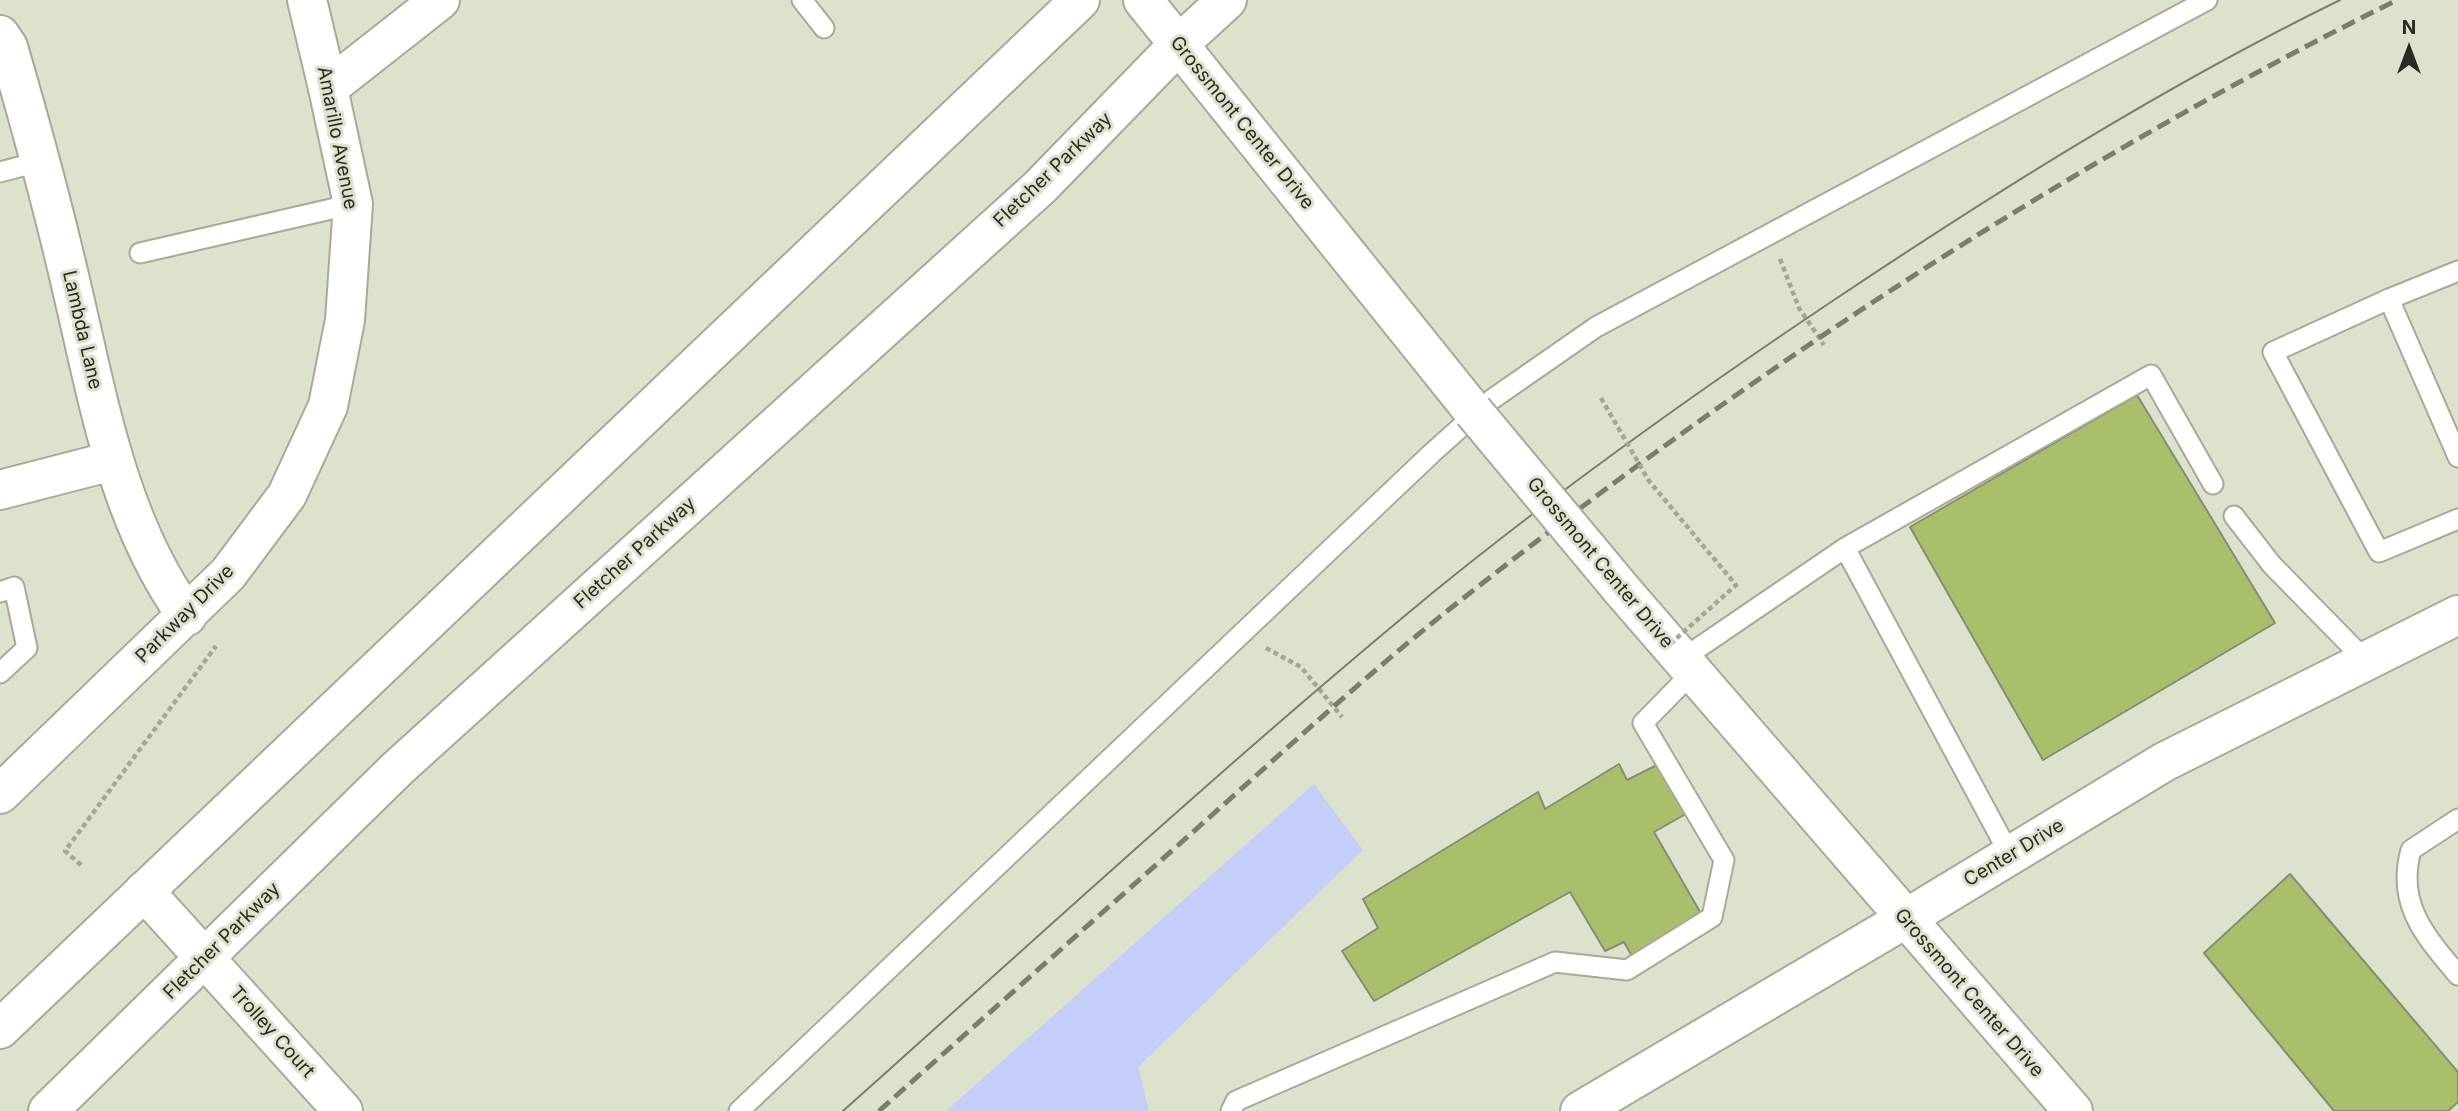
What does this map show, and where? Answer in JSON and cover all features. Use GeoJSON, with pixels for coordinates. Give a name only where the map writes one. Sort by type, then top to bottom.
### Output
{"type":"FeatureCollection","features":[{"type":"Feature","properties":{"kind":"main road","name":"Amarillo Avenue"},"geometry":{"type":"LineString","coordinates":[[307,0],[354,204],[345,320]]}},
{"type":"Feature","properties":{"kind":"main road"},"geometry":{"type":"LineString","coordinates":[[328,88],[440,0]]}},
{"type":"Feature","properties":{"kind":"main road"},"geometry":{"type":"LineString","coordinates":[[0,1029],[1080,0]]}},
{"type":"Feature","properties":{"kind":"main road","name":"Grossmont Center Drive"},"geometry":{"type":"LineString","coordinates":[[1143,0],[1551,507],[2073,1111]]}},
{"type":"Feature","properties":{"kind":"main road","name":"Fletcher Parkway"},"geometry":{"type":"LineString","coordinates":[[48,1111],[398,768],[1040,187],[1179,44],[1227,0]]}},
{"type":"Feature","properties":{"kind":"main road","name":"Lambda Lane"},"geometry":{"type":"LineString","coordinates":[[0,35],[8,47],[42,162],[112,461],[161,580],[187,616]]}},
{"type":"Feature","properties":{"kind":"main road","name":"Parkway Drive"},"geometry":{"type":"LineString","coordinates":[[0,794],[228,574],[287,495],[328,406],[345,320]]}},
{"type":"Feature","properties":{"kind":"main road"},"geometry":{"type":"LineString","coordinates":[[0,490],[112,461]]}},
{"type":"Feature","properties":{"kind":"main road","name":"Center Drive"},"geometry":{"type":"LineString","coordinates":[[1580,1111],[1905,919],[2164,761],[2458,615]]}},
{"type":"Feature","properties":{"kind":"main road","name":"Trolley Court"},"geometry":{"type":"LineString","coordinates":[[144,891],[343,1111]]}},
{"type":"Feature","properties":{"kind":"lane"},"geometry":{"type":"LineString","coordinates":[[802,0],[824,27]]}},
{"type":"Feature","properties":{"kind":"lane"},"geometry":{"type":"LineString","coordinates":[[739,1111],[1491,400],[1596,327],[2207,0]]}},
{"type":"Feature","properties":{"kind":"lane"},"geometry":{"type":"LineString","coordinates":[[0,172],[42,162]]}},
{"type":"Feature","properties":{"kind":"lane"},"geometry":{"type":"LineString","coordinates":[[140,253],[354,204]]}},
{"type":"Feature","properties":{"kind":"lane"},"geometry":{"type":"LineString","coordinates":[[2458,271],[2273,352],[2379,552],[2458,519]]}},
{"type":"Feature","properties":{"kind":"lane"},"geometry":{"type":"LineString","coordinates":[[2389,299],[2458,457]]}},
{"type":"Feature","properties":{"kind":"lane"},"geometry":{"type":"LineString","coordinates":[[1231,1111],[1236,1101],[1555,962],[1627,970],[1712,917],[1724,860],[1643,723],[1681,659],[1845,548],[2151,375],[2213,484]]}},
{"type":"Feature","properties":{"kind":"lane"},"geometry":{"type":"LineString","coordinates":[[2234,516],[2272,565],[2366,660]]}},
{"type":"Feature","properties":{"kind":"lane"},"geometry":{"type":"LineString","coordinates":[[1845,548],[2010,855]]}},
{"type":"Feature","properties":{"kind":"lane"},"geometry":{"type":"LineString","coordinates":[[0,592],[14,587],[27,648],[0,673]]}},
{"type":"Feature","properties":{"kind":"lane"},"geometry":{"type":"LineString","coordinates":[[2458,819],[2411,850],[2406,870],[2407,892],[2414,916],[2429,942],[2458,975]]}},
{"type":"Feature","properties":{"kind":"path"},"geometry":{"type":"LineString","coordinates":[[1771,233],[1799,308],[1824,345]]}},
{"type":"Feature","properties":{"kind":"path"},"geometry":{"type":"LineString","coordinates":[[1601,398],[1649,481],[1736,585],[1681,659]]}},
{"type":"Feature","properties":{"kind":"path"},"geometry":{"type":"LineString","coordinates":[[1241,635],[1301,667],[1342,717]]}},
{"type":"Feature","properties":{"kind":"path"},"geometry":{"type":"LineString","coordinates":[[81,865],[65,852],[220,639]]}},
{"type":"Feature","properties":{"kind":"shaded area"},"geometry":{"type":"Polygon","coordinates":[[[1314,784],[1363,850],[1138,1067],[1149,1111],[946,1111],[1314,784]]]}},
{"type":"Feature","properties":{"kind":"building"},"geometry":{"type":"Polygon","coordinates":[[[2137,395],[2275,623],[2043,760],[1910,527],[2137,395]]]}},
{"type":"Feature","properties":{"kind":"building"},"geometry":{"type":"Polygon","coordinates":[[[1661,763],[1691,811],[1654,832],[1703,917],[1634,960],[1624,942],[1605,951],[1570,892],[1374,1001],[1342,951],[1378,928],[1363,899],[1538,792],[1545,809],[1619,764],[1627,780],[1661,763]]]}},
{"type":"Feature","properties":{"kind":"building"},"geometry":{"type":"Polygon","coordinates":[[[2290,874],[2458,1072],[2458,1102],[2448,1111],[2334,1111],[2204,953],[2290,874]]]}},
{"type":"Feature","properties":{"kind":"tram line"},"geometry":{"type":"LineString","coordinates":[[843,1111],[1285,717],[1436,590],[1581,478],[1780,336],[2017,181],[2209,68],[2340,0]]}},
{"type":"Feature","properties":{"kind":"railway"},"geometry":{"type":"LineString","coordinates":[[879,1111],[1394,655],[1567,518],[1680,435],[1911,277],[2030,203],[2150,132],[2397,0]]}}]}
